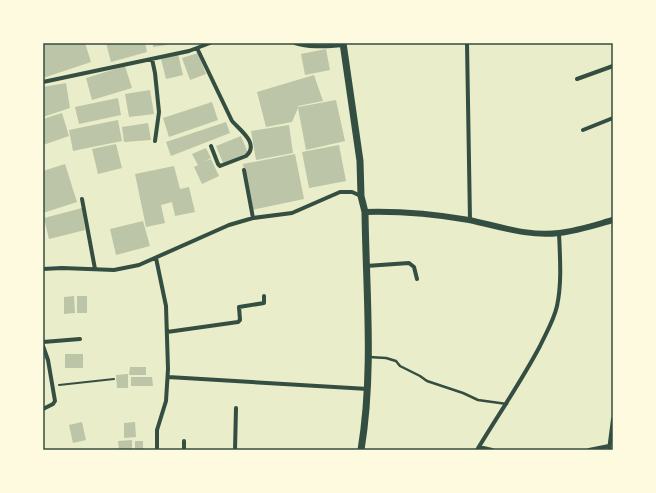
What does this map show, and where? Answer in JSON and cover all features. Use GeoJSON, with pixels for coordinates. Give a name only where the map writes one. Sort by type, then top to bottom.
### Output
{"type":"FeatureCollection","features":[{"type":"Feature","properties":{"kind":"main road"},"geometry":{"type":"LineString","coordinates":[[343,44],[360,161],[361,196],[365,212],[369,357],[366,413],[361,450]]}},
{"type":"Feature","properties":{"kind":"street"},"geometry":{"type":"LineString","coordinates":[[43,82],[152,59],[197,48],[210,43]]}},
{"type":"Feature","properties":{"kind":"street"},"geometry":{"type":"LineString","coordinates":[[295,43],[314,46],[343,44]]}},
{"type":"Feature","properties":{"kind":"street"},"geometry":{"type":"LineString","coordinates":[[467,43],[470,220]]}},
{"type":"Feature","properties":{"kind":"street"},"geometry":{"type":"LineString","coordinates":[[197,48],[232,121],[249,139],[251,148],[249,154],[246,156],[220,166],[211,146]]}},
{"type":"Feature","properties":{"kind":"street"},"geometry":{"type":"LineString","coordinates":[[152,59],[159,112],[156,141]]}},
{"type":"Feature","properties":{"kind":"street"},"geometry":{"type":"LineString","coordinates":[[577,79],[613,66]]}},
{"type":"Feature","properties":{"kind":"street"},"geometry":{"type":"LineString","coordinates":[[583,130],[613,118]]}},
{"type":"Feature","properties":{"kind":"street"},"geometry":{"type":"LineString","coordinates":[[244,170],[253,218]]}},
{"type":"Feature","properties":{"kind":"street"},"geometry":{"type":"LineString","coordinates":[[43,269],[62,268],[114,270],[129,268],[156,258],[218,230],[253,218],[292,212],[340,192],[352,192],[361,196]]}},
{"type":"Feature","properties":{"kind":"street"},"geometry":{"type":"LineString","coordinates":[[82,199],[95,269]]}},
{"type":"Feature","properties":{"kind":"street"},"geometry":{"type":"LineString","coordinates":[[365,212],[396,211],[428,214],[470,220],[528,233],[559,234],[613,220]]}},
{"type":"Feature","properties":{"kind":"street"},"geometry":{"type":"LineString","coordinates":[[492,450],[478,448],[507,404],[530,365],[551,323],[556,308],[560,274],[559,234]]}},
{"type":"Feature","properties":{"kind":"street"},"geometry":{"type":"LineString","coordinates":[[156,258],[166,306],[168,377],[166,401],[157,430],[157,450]]}},
{"type":"Feature","properties":{"kind":"street"},"geometry":{"type":"LineString","coordinates":[[366,266],[409,263],[414,267],[417,279]]}},
{"type":"Feature","properties":{"kind":"street"},"geometry":{"type":"LineString","coordinates":[[167,332],[238,322],[240,320],[238,309],[240,306],[264,303],[264,296]]}},
{"type":"Feature","properties":{"kind":"street"},"geometry":{"type":"LineString","coordinates":[[43,342],[80,338]]}},
{"type":"Feature","properties":{"kind":"street"},"geometry":{"type":"LineString","coordinates":[[43,346],[48,360],[55,401],[53,404],[43,409]]}},
{"type":"Feature","properties":{"kind":"street"},"geometry":{"type":"LineString","coordinates":[[168,377],[368,389]]}},
{"type":"Feature","properties":{"kind":"street"},"geometry":{"type":"LineString","coordinates":[[235,450],[236,408]]}},
{"type":"Feature","properties":{"kind":"street"},"geometry":{"type":"LineString","coordinates":[[589,450],[609,448],[613,419]]}},
{"type":"Feature","properties":{"kind":"street"},"geometry":{"type":"LineString","coordinates":[[184,441],[184,450]]}},
{"type":"Feature","properties":{"kind":"lane"},"geometry":{"type":"LineString","coordinates":[[369,357],[386,358],[396,361],[400,366],[427,381],[464,393],[478,400],[507,404]]}},
{"type":"Feature","properties":{"kind":"path"},"geometry":{"type":"LineString","coordinates":[[53,386],[114,379]]}},
{"type":"Feature","properties":{"kind":"building"},"geometry":{"type":"Polygon","coordinates":[[[43,43],[85,43],[91,62],[43,78],[43,43]]]}},
{"type":"Feature","properties":{"kind":"building"},"geometry":{"type":"Polygon","coordinates":[[[106,43],[145,43],[147,52],[111,62],[106,43]]]}},
{"type":"Feature","properties":{"kind":"building"},"geometry":{"type":"Polygon","coordinates":[[[153,43],[167,43],[167,45],[153,47],[153,43]]]}},
{"type":"Feature","properties":{"kind":"building"},"geometry":{"type":"Polygon","coordinates":[[[326,49],[330,70],[305,75],[301,54],[326,49]]]}},
{"type":"Feature","properties":{"kind":"building"},"geometry":{"type":"Polygon","coordinates":[[[198,53],[206,74],[190,80],[182,58],[198,53]]]}},
{"type":"Feature","properties":{"kind":"building"},"geometry":{"type":"Polygon","coordinates":[[[178,54],[183,75],[166,79],[161,59],[178,54]]]}},
{"type":"Feature","properties":{"kind":"building"},"geometry":{"type":"Polygon","coordinates":[[[125,66],[132,88],[92,100],[86,78],[125,66]]]}},
{"type":"Feature","properties":{"kind":"building"},"geometry":{"type":"Polygon","coordinates":[[[314,75],[323,101],[298,107],[336,100],[345,141],[306,150],[298,108],[292,122],[266,127],[257,92],[314,75]]]}},
{"type":"Feature","properties":{"kind":"building"},"geometry":{"type":"Polygon","coordinates":[[[66,83],[70,108],[43,117],[43,87],[66,83]]]}},
{"type":"Feature","properties":{"kind":"building"},"geometry":{"type":"Polygon","coordinates":[[[150,90],[154,114],[129,117],[125,94],[150,90]]]}},
{"type":"Feature","properties":{"kind":"building"},"geometry":{"type":"Polygon","coordinates":[[[118,98],[121,115],[79,124],[75,107],[118,98]]]}},
{"type":"Feature","properties":{"kind":"building"},"geometry":{"type":"Polygon","coordinates":[[[212,102],[218,120],[169,137],[163,118],[212,102]]]}},
{"type":"Feature","properties":{"kind":"building"},"geometry":{"type":"Polygon","coordinates":[[[62,113],[69,136],[43,145],[43,119],[62,113]]]}},
{"type":"Feature","properties":{"kind":"building"},"geometry":{"type":"Polygon","coordinates":[[[118,120],[122,141],[73,151],[69,130],[118,120]]]}},
{"type":"Feature","properties":{"kind":"building"},"geometry":{"type":"Polygon","coordinates":[[[226,122],[230,133],[171,156],[166,142],[226,122]]]}},
{"type":"Feature","properties":{"kind":"building"},"geometry":{"type":"Polygon","coordinates":[[[148,123],[151,140],[124,142],[122,127],[148,123]]]}},
{"type":"Feature","properties":{"kind":"building"},"geometry":{"type":"Polygon","coordinates":[[[289,125],[293,153],[256,160],[251,131],[289,125]]]}},
{"type":"Feature","properties":{"kind":"building"},"geometry":{"type":"Polygon","coordinates":[[[241,136],[248,153],[223,163],[216,146],[241,136]]]}},
{"type":"Feature","properties":{"kind":"building"},"geometry":{"type":"Polygon","coordinates":[[[116,144],[122,168],[98,174],[92,149],[116,144]]]}},
{"type":"Feature","properties":{"kind":"building"},"geometry":{"type":"Polygon","coordinates":[[[339,145],[346,181],[309,188],[302,152],[339,145]]]}},
{"type":"Feature","properties":{"kind":"building"},"geometry":{"type":"Polygon","coordinates":[[[206,148],[211,158],[203,162],[211,159],[219,176],[202,184],[194,167],[198,165],[192,154],[206,148]]]}},
{"type":"Feature","properties":{"kind":"building"},"geometry":{"type":"Polygon","coordinates":[[[295,154],[304,199],[252,210],[243,164],[295,154]]]}},
{"type":"Feature","properties":{"kind":"building"},"geometry":{"type":"Polygon","coordinates":[[[65,164],[77,202],[43,213],[43,171],[65,164]]]}},
{"type":"Feature","properties":{"kind":"building"},"geometry":{"type":"Polygon","coordinates":[[[174,166],[180,189],[189,187],[195,212],[175,216],[172,202],[161,205],[165,223],[146,227],[135,174],[174,166]]]}},
{"type":"Feature","properties":{"kind":"building"},"geometry":{"type":"Polygon","coordinates":[[[82,208],[85,230],[49,239],[44,218],[82,208]]]}},
{"type":"Feature","properties":{"kind":"building"},"geometry":{"type":"Polygon","coordinates":[[[143,221],[150,246],[116,255],[110,229],[143,221]]]}},
{"type":"Feature","properties":{"kind":"building"},"geometry":{"type":"Polygon","coordinates":[[[74,296],[75,313],[64,314],[64,297],[74,296]]]}},
{"type":"Feature","properties":{"kind":"building"},"geometry":{"type":"Polygon","coordinates":[[[77,296],[87,296],[87,313],[77,313],[77,296]]]}},
{"type":"Feature","properties":{"kind":"building"},"geometry":{"type":"Polygon","coordinates":[[[65,354],[83,354],[83,368],[65,368],[65,354]]]}},
{"type":"Feature","properties":{"kind":"building"},"geometry":{"type":"Polygon","coordinates":[[[130,367],[146,367],[146,375],[129,375],[130,367]]]}},
{"type":"Feature","properties":{"kind":"building"},"geometry":{"type":"Polygon","coordinates":[[[128,374],[128,388],[117,388],[116,375],[128,374]]]}},
{"type":"Feature","properties":{"kind":"building"},"geometry":{"type":"Polygon","coordinates":[[[131,377],[152,377],[153,386],[131,386],[131,377]]]}},
{"type":"Feature","properties":{"kind":"building"},"geometry":{"type":"Polygon","coordinates":[[[82,422],[86,440],[73,443],[69,425],[82,422]]]}},
{"type":"Feature","properties":{"kind":"building"},"geometry":{"type":"Polygon","coordinates":[[[135,422],[136,437],[124,438],[124,423],[135,422]]]}},
{"type":"Feature","properties":{"kind":"building"},"geometry":{"type":"Polygon","coordinates":[[[132,440],[132,450],[119,450],[118,441],[132,440]]]}},
{"type":"Feature","properties":{"kind":"building"},"geometry":{"type":"Polygon","coordinates":[[[135,441],[143,441],[143,450],[135,450],[135,441]]]}}]}
